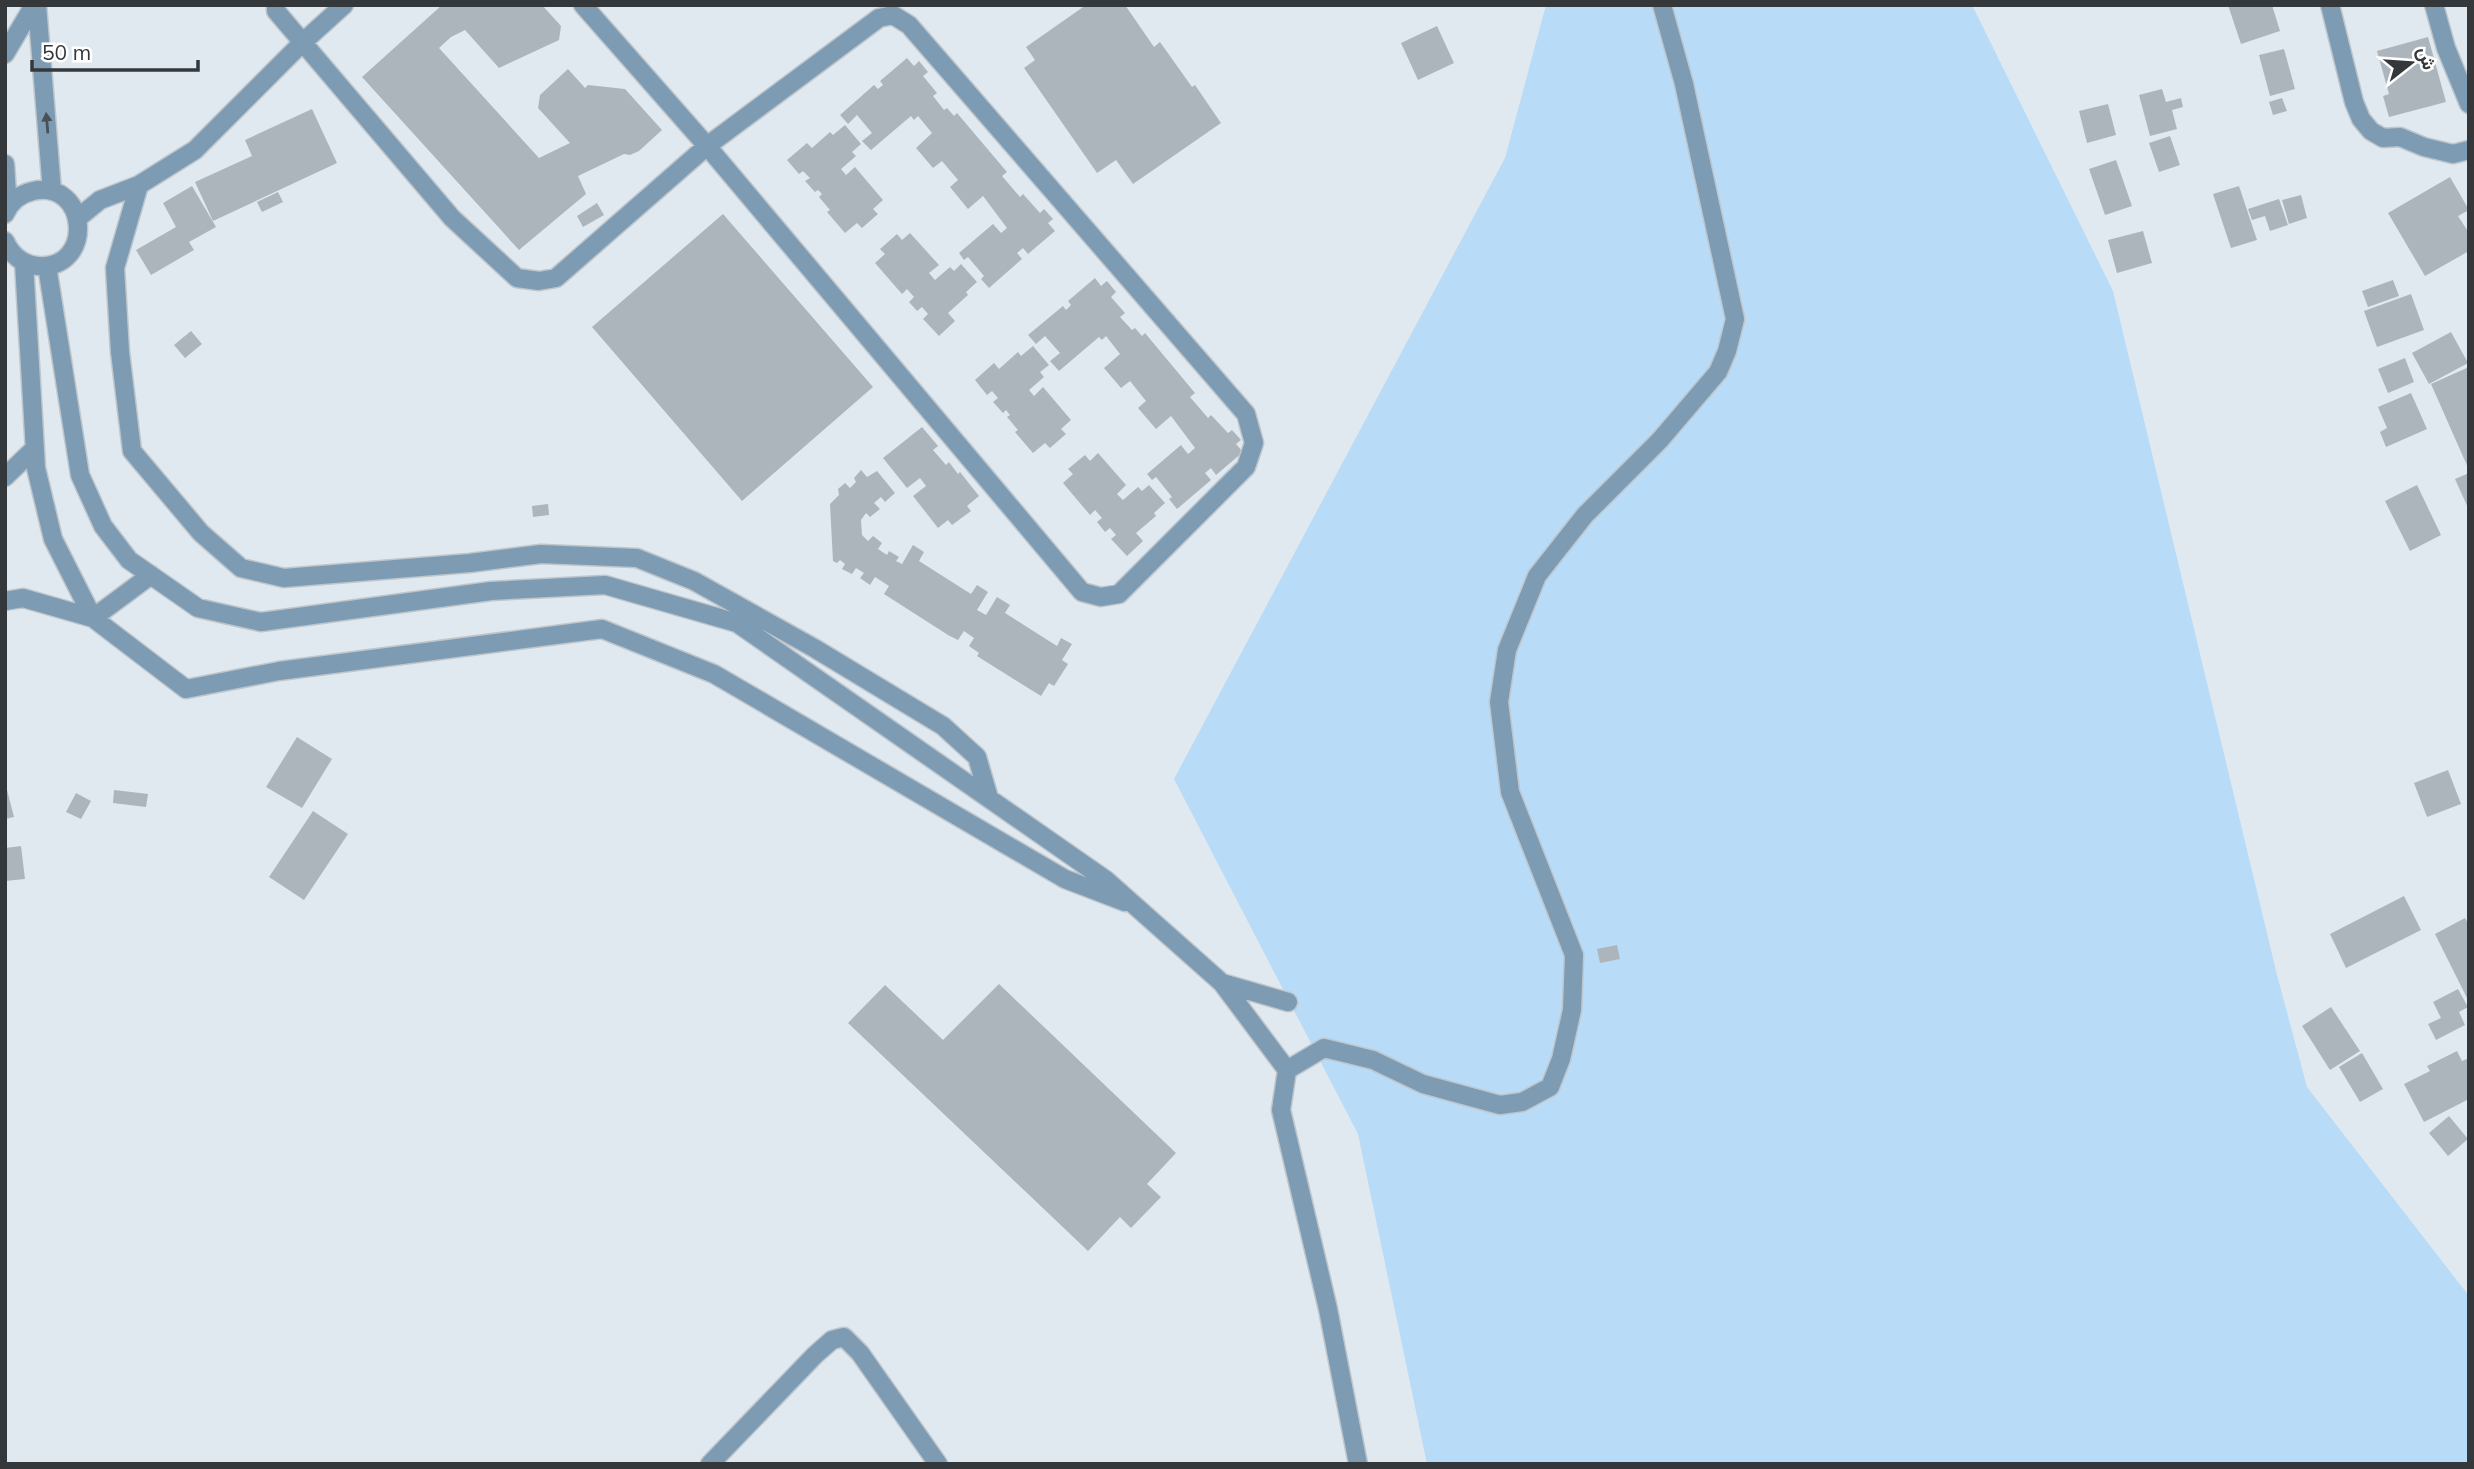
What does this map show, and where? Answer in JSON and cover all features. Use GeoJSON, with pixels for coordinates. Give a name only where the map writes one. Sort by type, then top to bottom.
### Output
{"type":"FeatureCollection","features":[{"type":"Feature","properties":{"kind":"street"},"geometry":{"type":"LineString","coordinates":[[5,54],[35,5]]}},
{"type":"Feature","properties":{"kind":"street"},"geometry":{"type":"LineString","coordinates":[[35,5],[52,191]]}},
{"type":"Feature","properties":{"kind":"street"},"geometry":{"type":"LineString","coordinates":[[276,5],[276,11],[302,43],[452,218],[517,278],[539,281],[556,278],[707,146],[879,18],[893,15],[909,25],[1246,414],[1254,443],[1246,467],[1119,594],[1101,597],[1082,592],[707,146],[583,5]]}},
{"type":"Feature","properties":{"kind":"street"},"geometry":{"type":"LineString","coordinates":[[78,218],[100,200],[139,185],[195,150],[344,5]]}},
{"type":"Feature","properties":{"kind":"street"},"geometry":{"type":"LineString","coordinates":[[1287,1069],[1324,1048],[1373,1060],[1423,1084],[1500,1105],[1522,1102],[1550,1087],[1562,1059],[1572,1010],[1574,955],[1510,792],[1499,702],[1507,650],[1537,576],[1586,515],[1660,440],[1718,372],[1727,351],[1735,319],[1684,84],[1662,5]]}},
{"type":"Feature","properties":{"kind":"street"},"geometry":{"type":"LineString","coordinates":[[2330,5],[2354,102],[2361,119],[2371,131],[2383,138],[2400,137],[2424,147],[2453,154],[2469,150]]}},
{"type":"Feature","properties":{"kind":"street"},"geometry":{"type":"LineString","coordinates":[[2434,5],[2446,48],[2469,104]]}},
{"type":"Feature","properties":{"kind":"street"},"geometry":{"type":"LineString","coordinates":[[5,164],[7,211]]}},
{"type":"Feature","properties":{"kind":"street"},"geometry":{"type":"LineString","coordinates":[[139,185],[115,268],[120,352],[132,451],[201,533],[241,568],[284,578],[471,563],[541,554],[637,558],[694,581],[814,648],[943,726],[977,757],[989,798]]}},
{"type":"Feature","properties":{"kind":"street"},"geometry":{"type":"LineString","coordinates":[[5,241],[14,256],[24,263],[47,266],[59,262],[69,254],[79,231],[78,218],[72,206],[64,197],[52,191],[40,189],[27,192],[16,198],[7,211]]}},
{"type":"Feature","properties":{"kind":"street"},"geometry":{"type":"LineString","coordinates":[[24,263],[36,468],[53,539],[93,618]]}},
{"type":"Feature","properties":{"kind":"street"},"geometry":{"type":"LineString","coordinates":[[47,266],[80,475],[103,526],[129,560],[198,608],[261,622],[491,591],[605,585],[737,623],[1106,880],[1222,983],[1287,1069],[1281,1110],[1328,1309],[1358,1464]]}},
{"type":"Feature","properties":{"kind":"street"},"geometry":{"type":"LineString","coordinates":[[5,477],[36,448]]}},
{"type":"Feature","properties":{"kind":"street"},"geometry":{"type":"LineString","coordinates":[[93,618],[150,575]]}},
{"type":"Feature","properties":{"kind":"street"},"geometry":{"type":"LineString","coordinates":[[5,601],[23,598],[93,618],[186,689],[279,671],[602,629],[714,674],[1065,879],[1136,906]]}},
{"type":"Feature","properties":{"kind":"street"},"geometry":{"type":"LineString","coordinates":[[1222,983],[1287,1002]]}},
{"type":"Feature","properties":{"kind":"street"},"geometry":{"type":"LineString","coordinates":[[710,1464],[815,1355],[832,1339],[844,1337],[860,1353],[938,1464]]}},
{"type":"Feature","properties":{"kind":"shaded area"},"geometry":{"type":"Polygon","coordinates":[[[1546,5],[1972,5],[2113,291],[2277,975],[2307,1087],[2469,1296],[2469,1464],[1427,1464],[1358,1134],[1174,779],[1505,158],[1546,5]]]}},
{"type":"Feature","properties":{"kind":"building"},"geometry":{"type":"Polygon","coordinates":[[[442,5],[542,5],[561,26],[559,40],[499,68],[465,30],[451,37],[439,48],[539,158],[570,143],[538,108],[540,95],[568,69],[585,88],[588,85],[625,89],[662,130],[639,151],[630,155],[624,154],[578,176],[586,194],[519,250],[362,77],[442,5]]]}},
{"type":"Feature","properties":{"kind":"building"},"geometry":{"type":"Polygon","coordinates":[[[1086,5],[1125,5],[1154,47],[1160,42],[1221,123],[1133,184],[1116,160],[1097,173],[1024,68],[1035,60],[1026,47],[1086,5]]]}},
{"type":"Feature","properties":{"kind":"building"},"geometry":{"type":"Polygon","coordinates":[[[2228,5],[2272,5],[2280,31],[2241,44],[2228,5]]]}},
{"type":"Feature","properties":{"kind":"building"},"geometry":{"type":"Polygon","coordinates":[[[1437,26],[1454,63],[1418,80],[1401,43],[1437,26]]]}},
{"type":"Feature","properties":{"kind":"building"},"geometry":{"type":"Polygon","coordinates":[[[2428,37],[2446,102],[2389,117],[2383,96],[2389,94],[2377,51],[2428,37]]]}},
{"type":"Feature","properties":{"kind":"building"},"geometry":{"type":"Polygon","coordinates":[[[2284,49],[2295,89],[2270,96],[2259,55],[2284,49]]]}},
{"type":"Feature","properties":{"kind":"building"},"geometry":{"type":"Polygon","coordinates":[[[907,58],[914,66],[919,61],[928,72],[923,76],[937,93],[933,96],[944,110],[947,108],[954,116],[957,113],[1007,172],[1002,176],[1020,197],[1023,194],[1040,213],[1044,209],[1053,219],[1048,223],[1055,231],[1028,254],[1023,248],[1017,253],[1022,259],[989,288],[981,279],[984,276],[968,257],[964,260],[959,253],[993,224],[1001,233],[1007,228],[983,196],[968,209],[950,187],[958,180],[942,161],[933,168],[916,148],[932,133],[918,116],[914,120],[911,116],[871,150],[862,141],[872,133],[857,115],[848,124],[840,115],[874,85],[878,89],[883,85],[880,81],[907,58]]]}},
{"type":"Feature","properties":{"kind":"building"},"geometry":{"type":"Polygon","coordinates":[[[2162,89],[2166,102],[2181,98],[2183,107],[2172,110],[2177,129],[2150,136],[2139,95],[2162,89]]]}},
{"type":"Feature","properties":{"kind":"building"},"geometry":{"type":"Polygon","coordinates":[[[2282,98],[2287,111],[2273,115],[2269,102],[2282,98]]]}},
{"type":"Feature","properties":{"kind":"building"},"geometry":{"type":"Polygon","coordinates":[[[2108,104],[2116,135],[2087,143],[2079,111],[2108,104]]]}},
{"type":"Feature","properties":{"kind":"building"},"geometry":{"type":"Polygon","coordinates":[[[312,109],[337,163],[213,221],[195,182],[252,156],[245,140],[312,109]]]}},
{"type":"Feature","properties":{"kind":"building"},"geometry":{"type":"Polygon","coordinates":[[[845,125],[861,144],[852,152],[856,156],[841,169],[846,175],[855,167],[883,200],[873,209],[878,214],[862,228],[857,223],[845,233],[827,212],[830,210],[819,197],[822,194],[818,190],[815,192],[805,181],[810,178],[803,171],[799,174],[787,160],[807,143],[812,148],[830,132],[833,135],[845,125]]]}},
{"type":"Feature","properties":{"kind":"building"},"geometry":{"type":"Polygon","coordinates":[[[2170,136],[2180,165],[2159,172],[2149,143],[2170,136]]]}},
{"type":"Feature","properties":{"kind":"building"},"geometry":{"type":"Polygon","coordinates":[[[2116,160],[2132,206],[2105,215],[2089,169],[2116,160]]]}},
{"type":"Feature","properties":{"kind":"building"},"geometry":{"type":"Polygon","coordinates":[[[2450,177],[2469,210],[2458,216],[2469,233],[2469,251],[2425,276],[2388,213],[2450,177]]]}},
{"type":"Feature","properties":{"kind":"building"},"geometry":{"type":"Polygon","coordinates":[[[192,186],[216,227],[189,242],[194,250],[151,275],[136,250],[176,227],[163,203],[192,186]]]}},
{"type":"Feature","properties":{"kind":"building"},"geometry":{"type":"Polygon","coordinates":[[[2239,186],[2257,240],[2231,248],[2213,194],[2239,186]]]}},
{"type":"Feature","properties":{"kind":"building"},"geometry":{"type":"Polygon","coordinates":[[[278,192],[283,202],[262,212],[257,202],[278,192]]]}},
{"type":"Feature","properties":{"kind":"building"},"geometry":{"type":"Polygon","coordinates":[[[2301,195],[2307,218],[2289,224],[2282,200],[2301,195]]]}},
{"type":"Feature","properties":{"kind":"building"},"geometry":{"type":"Polygon","coordinates":[[[2279,199],[2288,225],[2270,231],[2265,216],[2252,220],[2248,209],[2279,199]]]}},
{"type":"Feature","properties":{"kind":"building"},"geometry":{"type":"Polygon","coordinates":[[[597,203],[604,215],[583,227],[577,216],[597,203]]]}},
{"type":"Feature","properties":{"kind":"building"},"geometry":{"type":"Polygon","coordinates":[[[723,214],[873,387],[742,501],[592,327],[723,214]]]}},
{"type":"Feature","properties":{"kind":"building"},"geometry":{"type":"Polygon","coordinates":[[[2143,231],[2152,263],[2117,273],[2108,240],[2143,231]]]}},
{"type":"Feature","properties":{"kind":"building"},"geometry":{"type":"Polygon","coordinates":[[[910,233],[939,265],[929,273],[935,280],[950,267],[954,271],[961,264],[977,282],[966,292],[968,295],[948,313],[955,321],[939,336],[923,319],[928,314],[922,307],[917,311],[909,302],[914,297],[907,289],[902,294],[875,263],[885,254],[880,249],[897,234],[902,240],[910,233]]]}},
{"type":"Feature","properties":{"kind":"building"},"geometry":{"type":"Polygon","coordinates":[[[1095,278],[1101,286],[1107,281],[1116,292],[1111,297],[1125,313],[1120,317],[1132,330],[1135,328],[1142,336],[1145,333],[1195,393],[1190,397],[1208,418],[1211,415],[1228,433],[1232,430],[1241,440],[1236,444],[1243,452],[1216,475],[1211,468],[1205,473],[1211,480],[1177,509],[1169,499],[1172,497],[1156,477],[1152,480],[1147,474],[1181,445],[1188,454],[1195,448],[1171,416],[1156,429],[1138,408],[1146,401],[1130,381],[1121,388],[1104,368],[1120,354],[1106,336],[1102,340],[1099,337],[1059,371],[1050,361],[1060,353],[1045,336],[1036,344],[1028,335],[1063,306],[1066,310],[1071,305],[1068,301],[1095,278]]]}},
{"type":"Feature","properties":{"kind":"building"},"geometry":{"type":"Polygon","coordinates":[[[2393,280],[2399,296],[2368,307],[2362,291],[2393,280]]]}},
{"type":"Feature","properties":{"kind":"building"},"geometry":{"type":"Polygon","coordinates":[[[2411,294],[2424,330],[2377,347],[2364,311],[2411,294]]]}},
{"type":"Feature","properties":{"kind":"building"},"geometry":{"type":"Polygon","coordinates":[[[191,331],[202,344],[185,358],[174,345],[191,331]]]}},
{"type":"Feature","properties":{"kind":"building"},"geometry":{"type":"Polygon","coordinates":[[[2451,332],[2468,363],[2429,384],[2412,353],[2451,332]]]}},
{"type":"Feature","properties":{"kind":"building"},"geometry":{"type":"Polygon","coordinates":[[[1033,346],[1049,365],[1040,372],[1044,377],[1029,390],[1034,396],[1043,387],[1071,420],[1061,429],[1066,434],[1050,448],[1045,443],[1033,453],[1015,432],[1018,430],[1007,417],[1010,415],[1006,410],[1003,413],[993,402],[998,398],[992,391],[987,395],[975,380],[994,363],[999,369],[1018,352],[1021,356],[1033,346]]]}},
{"type":"Feature","properties":{"kind":"building"},"geometry":{"type":"Polygon","coordinates":[[[2405,358],[2414,382],[2388,393],[2378,369],[2405,358]]]}},
{"type":"Feature","properties":{"kind":"building"},"geometry":{"type":"Polygon","coordinates":[[[2469,367],[2469,470],[2431,384],[2469,367]]]}},
{"type":"Feature","properties":{"kind":"building"},"geometry":{"type":"Polygon","coordinates":[[[2411,393],[2427,429],[2386,447],[2380,432],[2387,428],[2378,407],[2411,393]]]}},
{"type":"Feature","properties":{"kind":"building"},"geometry":{"type":"Polygon","coordinates":[[[922,427],[938,446],[933,450],[946,465],[949,462],[958,474],[960,472],[979,496],[967,506],[971,511],[952,525],[948,520],[938,528],[913,496],[926,486],[920,478],[907,488],[883,458],[922,427]]]}},
{"type":"Feature","properties":{"kind":"building"},"geometry":{"type":"Polygon","coordinates":[[[1098,453],[1126,485],[1117,494],[1123,500],[1138,487],[1142,491],[1149,485],[1165,503],[1154,513],[1156,516],[1136,533],[1143,541],[1127,556],[1111,539],[1116,535],[1110,528],[1105,532],[1097,522],[1102,518],[1095,510],[1090,515],[1063,483],[1073,474],[1068,469],[1085,455],[1090,461],[1098,453]]]}},
{"type":"Feature","properties":{"kind":"building"},"geometry":{"type":"Polygon","coordinates":[[[861,470],[867,477],[877,471],[895,493],[885,502],[881,497],[874,503],[880,509],[870,517],[866,513],[861,520],[862,535],[868,541],[873,536],[882,543],[878,549],[887,555],[889,551],[899,557],[896,561],[902,564],[913,545],[924,552],[919,561],[971,594],[977,585],[988,592],[977,610],[986,615],[997,597],[1010,605],[1005,613],[1057,646],[1061,638],[1072,644],[1062,660],[1068,664],[1054,686],[1049,683],[1041,696],[977,656],[979,653],[969,646],[974,638],[964,631],[958,640],[948,635],[884,594],[889,586],[875,577],[870,585],[860,578],[864,573],[856,568],[852,574],[842,569],[845,564],[840,560],[837,563],[833,561],[830,504],[839,495],[838,489],[845,483],[850,488],[856,482],[854,478],[861,470]]]}},
{"type":"Feature","properties":{"kind":"building"},"geometry":{"type":"Polygon","coordinates":[[[2469,473],[2469,510],[2455,479],[2469,473]]]}},
{"type":"Feature","properties":{"kind":"building"},"geometry":{"type":"Polygon","coordinates":[[[2417,485],[2441,535],[2410,551],[2385,501],[2417,485]]]}},
{"type":"Feature","properties":{"kind":"building"},"geometry":{"type":"Polygon","coordinates":[[[548,504],[549,515],[533,517],[532,506],[548,504]]]}},
{"type":"Feature","properties":{"kind":"building"},"geometry":{"type":"Polygon","coordinates":[[[297,737],[332,759],[302,808],[266,787],[297,737]]]}},
{"type":"Feature","properties":{"kind":"building"},"geometry":{"type":"Polygon","coordinates":[[[2448,770],[2461,804],[2427,817],[2414,783],[2448,770]]]}},
{"type":"Feature","properties":{"kind":"building"},"geometry":{"type":"Polygon","coordinates":[[[5,782],[14,817],[5,819],[5,782]]]}},
{"type":"Feature","properties":{"kind":"building"},"geometry":{"type":"Polygon","coordinates":[[[114,790],[148,794],[146,807],[113,803],[114,790]]]}},
{"type":"Feature","properties":{"kind":"building"},"geometry":{"type":"Polygon","coordinates":[[[76,793],[91,801],[81,819],[66,812],[76,793]]]}},
{"type":"Feature","properties":{"kind":"building"},"geometry":{"type":"Polygon","coordinates":[[[313,811],[348,834],[304,900],[269,877],[313,811]]]}},
{"type":"Feature","properties":{"kind":"building"},"geometry":{"type":"Polygon","coordinates":[[[21,846],[25,879],[5,881],[5,848],[21,846]]]}},
{"type":"Feature","properties":{"kind":"building"},"geometry":{"type":"Polygon","coordinates":[[[2404,896],[2421,930],[2346,968],[2330,934],[2404,896]]]}},
{"type":"Feature","properties":{"kind":"building"},"geometry":{"type":"Polygon","coordinates":[[[2465,918],[2469,925],[2469,1002],[2435,934],[2465,918]]]}},
{"type":"Feature","properties":{"kind":"building"},"geometry":{"type":"Polygon","coordinates":[[[1617,945],[1620,959],[1600,963],[1597,949],[1617,945]]]}},
{"type":"Feature","properties":{"kind":"building"},"geometry":{"type":"Polygon","coordinates":[[[999,984],[1176,1153],[1147,1184],[1161,1197],[1131,1228],[1120,1217],[1088,1251],[848,1023],[885,985],[943,1040],[999,984]]]}},
{"type":"Feature","properties":{"kind":"building"},"geometry":{"type":"Polygon","coordinates":[[[2458,989],[2468,1007],[2459,1012],[2465,1025],[2436,1040],[2428,1024],[2441,1018],[2433,1002],[2458,989]]]}},
{"type":"Feature","properties":{"kind":"building"},"geometry":{"type":"Polygon","coordinates":[[[2331,1007],[2360,1051],[2330,1070],[2302,1026],[2331,1007]]]}},
{"type":"Feature","properties":{"kind":"building"},"geometry":{"type":"Polygon","coordinates":[[[2457,1051],[2462,1061],[2469,1058],[2469,1099],[2424,1122],[2404,1084],[2430,1071],[2427,1066],[2457,1051]]]}},
{"type":"Feature","properties":{"kind":"building"},"geometry":{"type":"Polygon","coordinates":[[[2362,1053],[2383,1089],[2360,1102],[2339,1067],[2362,1053]]]}},
{"type":"Feature","properties":{"kind":"building"},"geometry":{"type":"Polygon","coordinates":[[[2449,1116],[2468,1139],[2448,1156],[2429,1133],[2449,1116]]]}}]}
